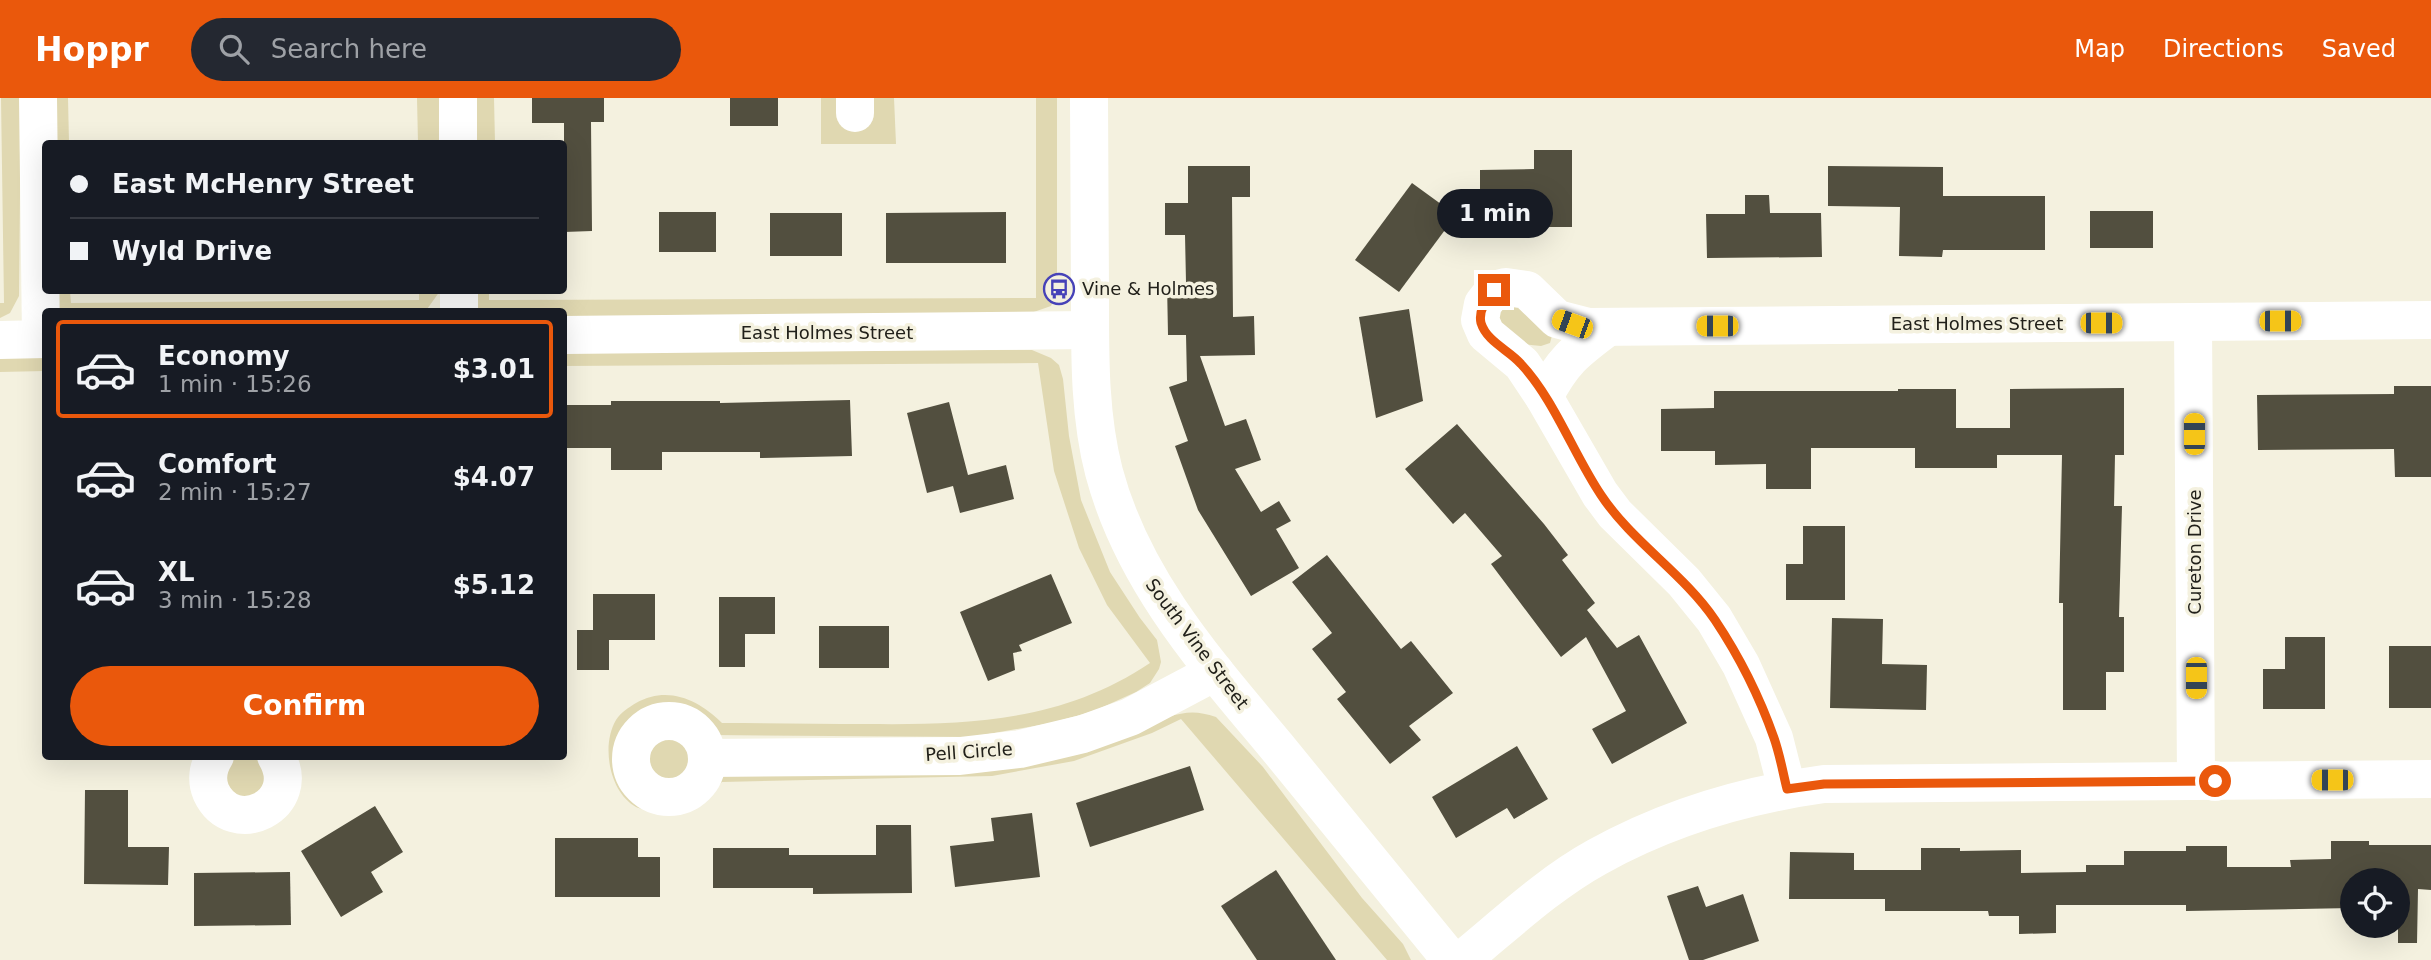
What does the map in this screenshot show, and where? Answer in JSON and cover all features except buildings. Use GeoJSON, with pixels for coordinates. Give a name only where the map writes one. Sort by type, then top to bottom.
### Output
{"type":"FeatureCollection","features":[{"type":"Feature","properties":{"kind":"street"},"geometry":{"type":"LineString","coordinates":[[38,98],[42,291]]}},
{"type":"Feature","properties":{"kind":"street"},"geometry":{"type":"LineString","coordinates":[[458,98],[458,140]]}},
{"type":"Feature","properties":{"kind":"street","name":"South Vine Street"},"geometry":{"type":"LineString","coordinates":[[1088,98],[1090,330],[1094,413],[1104,471],[1119,520],[1156,593],[1215,672],[1451,960]]}},
{"type":"Feature","properties":{"kind":"street","name":"East Holmes Street"},"geometry":{"type":"LineString","coordinates":[[1544,397],[1522,364],[1486,334],[1480,320],[1483,304],[1494,290],[1506,286],[1527,290],[1557,319],[1572,324],[1608,327],[2431,320]]}},
{"type":"Feature","properties":{"kind":"street","name":"Cureton Drive"},"geometry":{"type":"LineString","coordinates":[[2193,322],[2196,781]]}},
{"type":"Feature","properties":{"kind":"street"},"geometry":{"type":"LineString","coordinates":[[1608,327],[1572,354],[1555,375],[1544,397],[1600,494],[1615,514],[1684,582],[1714,619],[1741,665],[1774,738],[1787,789]]}},
{"type":"Feature","properties":{"kind":"street","name":"East Holmes Street"},"geometry":{"type":"LineString","coordinates":[[567,335],[1090,330]]}},
{"type":"Feature","properties":{"kind":"street"},"geometry":{"type":"LineString","coordinates":[[0,340],[42,339]]}},
{"type":"Feature","properties":{"kind":"street","name":"Pell Circle"},"geometry":{"type":"LineString","coordinates":[[707,758],[960,756],[1020,749],[1083,734],[1130,717],[1215,672]]}},
{"type":"Feature","properties":{"kind":"street"},"geometry":{"type":"LineString","coordinates":[[213,760],[208,774],[214,799],[235,814],[248,815],[260,813],[278,798],[284,775],[278,760]]}},
{"type":"Feature","properties":{"kind":"street"},"geometry":{"type":"LineString","coordinates":[[1462,960],[1551,888],[1596,858],[1644,834],[1694,814],[1787,789],[1824,784],[2431,779]]}},
{"type":"Feature","properties":{"kind":"shaded area"},"geometry":{"type":"Polygon","coordinates":[[[1,98],[21,98],[19,296],[10,313],[0,318],[0,303],[4,303],[1,98]]]}},
{"type":"Feature","properties":{"kind":"shaded area"},"geometry":{"type":"Polygon","coordinates":[[[47,98],[68,98],[69,140],[47,140],[47,98]]]}},
{"type":"Feature","properties":{"kind":"shaded area"},"geometry":{"type":"Polygon","coordinates":[[[417,98],[440,98],[440,140],[418,140],[417,98]]]}},
{"type":"Feature","properties":{"kind":"shaded area"},"geometry":{"type":"Polygon","coordinates":[[[464,98],[494,98],[495,140],[465,140],[464,98]]]}},
{"type":"Feature","properties":{"kind":"shaded area"},"geometry":{"type":"Polygon","coordinates":[[[821,98],[894,98],[896,144],[821,144],[821,98]]]}},
{"type":"Feature","properties":{"kind":"shaded area"},"geometry":{"type":"Polygon","coordinates":[[[1036,98],[1057,98],[1057,291],[1051,306],[1028,314],[567,316],[567,308],[477,308],[470,294],[489,294],[489,300],[1036,298],[1036,98]]]}},
{"type":"Feature","properties":{"kind":"shaded area"},"geometry":{"type":"Polygon","coordinates":[[[53,294],[70,294],[71,303],[419,300],[419,294],[438,294],[428,308],[59,308],[53,294]]]}},
{"type":"Feature","properties":{"kind":"shaded area"},"geometry":{"type":"Polygon","coordinates":[[[1514,299],[1553,332],[1550,343],[1541,346],[1511,343],[1497,328],[1497,304],[1514,299]]]}},
{"type":"Feature","properties":{"kind":"shaded area"},"geometry":{"type":"Polygon","coordinates":[[[1032,350],[1051,358],[1059,365],[1063,379],[1069,436],[1081,500],[1110,572],[1157,640],[1161,662],[1150,683],[1094,711],[1051,723],[971,737],[713,735],[682,712],[664,709],[654,711],[628,721],[621,747],[623,774],[636,794],[647,801],[674,804],[697,797],[717,776],[1192,712],[1204,714],[1216,717],[1263,767],[1362,898],[1403,944],[1411,960],[1387,960],[1181,719],[1152,733],[1074,761],[992,776],[722,782],[680,812],[636,807],[619,791],[614,779],[610,767],[609,742],[611,730],[622,712],[648,698],[671,695],[682,698],[703,708],[722,723],[905,724],[978,721],[1014,716],[1083,698],[1117,683],[1150,663],[1107,605],[1079,548],[1054,471],[1038,363],[567,366],[567,351],[1032,350]]]}},
{"type":"Feature","properties":{"kind":"shaded area"},"geometry":{"type":"Polygon","coordinates":[[[0,355],[42,355],[42,371],[0,372],[0,355]]]}},
{"type":"Feature","properties":{"kind":"shaded area"},"geometry":{"type":"Polygon","coordinates":[[[664,730],[683,738],[691,757],[683,776],[664,784],[645,776],[637,757],[645,738],[664,730]]]}},
{"type":"Feature","properties":{"kind":"shaded area"},"geometry":{"type":"Polygon","coordinates":[[[223,760],[259,760],[269,783],[246,807],[215,770],[223,760]]]}},
{"type":"Feature","properties":{"kind":"place","name":"Vine & Holmes"},"geometry":{"type":"Point","coordinates":[1059,289]}},
{"type":"Feature","properties":{"kind":"route"},"geometry":{"type":"LineString","coordinates":[[1494,290],[1483,304],[1480,320],[1486,334],[1522,364],[1600,494],[1615,514],[1684,582],[1714,619],[1741,665],[1774,738],[1787,789],[1824,784],[2215,781]]}}]}
